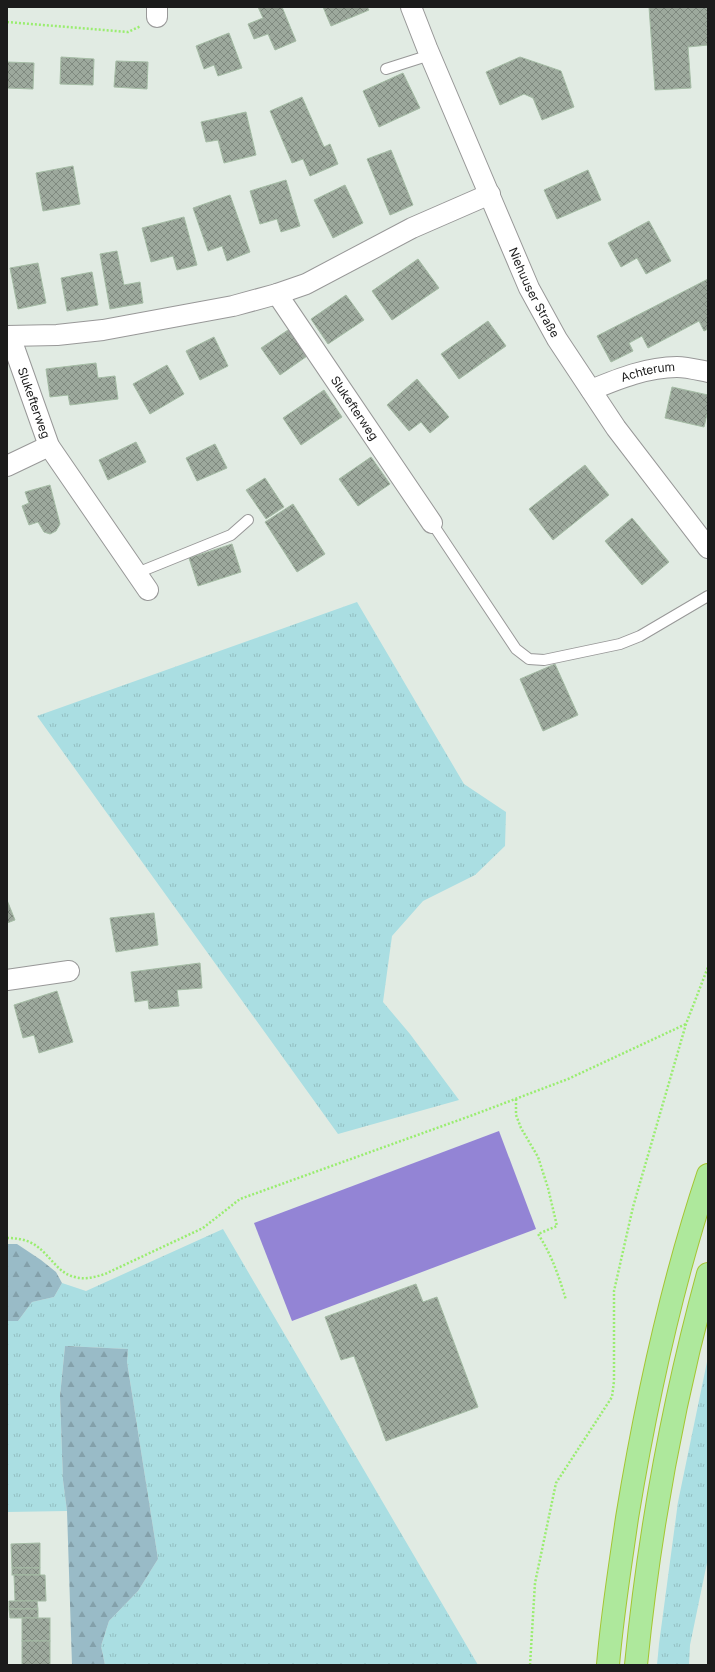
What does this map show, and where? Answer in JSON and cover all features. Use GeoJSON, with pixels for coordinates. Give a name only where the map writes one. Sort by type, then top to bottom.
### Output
{"type":"FeatureCollection","features":[{"type":"Feature","properties":{"kind":"highway"},"geometry":{"type":"LineString","coordinates":[[608,1665],[612,1620],[637,1458],[664,1327],[708,1174]]}},
{"type":"Feature","properties":{"kind":"highway"},"geometry":{"type":"LineString","coordinates":[[636,1665],[642,1604],[663,1467],[692,1331],[708,1274]]}},
{"type":"Feature","properties":{"kind":"street","name":"Niehuuser Straße"},"geometry":{"type":"LineString","coordinates":[[411,7],[430,56],[529,288],[556,339],[616,428],[708,548]]}},
{"type":"Feature","properties":{"kind":"street","name":"Slukefterweg"},"geometry":{"type":"LineString","coordinates":[[148,590],[49,446],[9,336],[103,330],[234,306],[277,294],[306,284],[412,228],[490,194]]}},
{"type":"Feature","properties":{"kind":"street","name":"Slukefterweg"},"geometry":{"type":"LineString","coordinates":[[277,294],[432,523]]}},
{"type":"Feature","properties":{"kind":"street","name":"Achterum"},"geometry":{"type":"LineString","coordinates":[[591,390],[626,376],[659,368],[679,367],[708,372]]}},
{"type":"Feature","properties":{"kind":"street","name":"Slukefterweg"},"geometry":{"type":"LineString","coordinates":[[7,466],[49,446]]}},
{"type":"Feature","properties":{"kind":"street"},"geometry":{"type":"LineString","coordinates":[[7,980],[69,971]]}},
{"type":"Feature","properties":{"kind":"lane"},"geometry":{"type":"LineString","coordinates":[[386,69],[430,56]]}},
{"type":"Feature","properties":{"kind":"lane"},"geometry":{"type":"LineString","coordinates":[[137,573],[230,535],[248,520]]}},
{"type":"Feature","properties":{"kind":"lane"},"geometry":{"type":"LineString","coordinates":[[432,523],[516,649],[529,659],[544,660],[620,644],[640,636],[708,596]]}},
{"type":"Feature","properties":{"kind":"path"},"geometry":{"type":"LineString","coordinates":[[7,22],[128,32],[157,12]]}},
{"type":"Feature","properties":{"kind":"path"},"geometry":{"type":"LineString","coordinates":[[530,1665],[535,1583],[556,1483],[612,1397],[614,1381],[614,1291],[633,1207],[686,1024],[708,967]]}},
{"type":"Feature","properties":{"kind":"path"},"geometry":{"type":"LineString","coordinates":[[7,1238],[29,1241],[40,1248],[60,1269],[74,1277],[89,1278],[106,1274],[203,1228],[240,1199],[568,1078],[686,1024]]}},
{"type":"Feature","properties":{"kind":"path"},"geometry":{"type":"LineString","coordinates":[[516,1098],[516,1115],[521,1128],[538,1157],[548,1188],[557,1226],[538,1234],[546,1246],[557,1272],[566,1300]]}},
{"type":"Feature","properties":{"kind":"green space"},"geometry":{"type":"Polygon","coordinates":[[[357,602],[464,784],[506,812],[505,846],[475,875],[423,901],[392,936],[383,1002],[410,1034],[459,1100],[338,1134],[37,716],[357,602]]]}},
{"type":"Feature","properties":{"kind":"green space"},"geometry":{"type":"Polygon","coordinates":[[[223,1229],[478,1665],[105,1665],[101,1646],[109,1621],[138,1591],[158,1559],[127,1362],[128,1349],[65,1346],[60,1396],[63,1480],[67,1511],[7,1512],[7,1321],[18,1321],[32,1302],[54,1297],[62,1283],[86,1291],[223,1229]]]}},
{"type":"Feature","properties":{"kind":"green space"},"geometry":{"type":"Polygon","coordinates":[[[7,1244],[17,1244],[41,1260],[56,1272],[62,1283],[54,1297],[32,1302],[18,1321],[7,1321],[7,1244]]]}},
{"type":"Feature","properties":{"kind":"green space"},"geometry":{"type":"Polygon","coordinates":[[[65,1346],[128,1349],[127,1362],[158,1559],[138,1591],[109,1621],[101,1646],[105,1665],[72,1665],[67,1511],[63,1480],[60,1396],[65,1346]]]}},
{"type":"Feature","properties":{"kind":"green space"},"geometry":{"type":"Polygon","coordinates":[[[708,1357],[708,1558],[690,1645],[689,1665],[657,1665],[678,1502],[708,1357]]]}},
{"type":"Feature","properties":{"kind":"shaded area"},"geometry":{"type":"Polygon","coordinates":[[[499,1131],[536,1229],[292,1321],[254,1223],[499,1131]]]}},
{"type":"Feature","properties":{"kind":"building"},"geometry":{"type":"Polygon","coordinates":[[[258,7],[282,7],[296,41],[275,50],[268,34],[254,39],[248,24],[263,18],[258,7]]]}},
{"type":"Feature","properties":{"kind":"building"},"geometry":{"type":"Polygon","coordinates":[[[323,7],[367,7],[369,10],[331,26],[323,7]]]}},
{"type":"Feature","properties":{"kind":"building"},"geometry":{"type":"Polygon","coordinates":[[[649,7],[708,7],[708,45],[688,47],[691,88],[655,90],[649,7]]]}},
{"type":"Feature","properties":{"kind":"building"},"geometry":{"type":"Polygon","coordinates":[[[229,33],[242,68],[218,76],[214,65],[204,69],[196,46],[229,33]]]}},
{"type":"Feature","properties":{"kind":"building"},"geometry":{"type":"Polygon","coordinates":[[[61,57],[94,59],[93,85],[60,84],[61,57]]]}},
{"type":"Feature","properties":{"kind":"building"},"geometry":{"type":"Polygon","coordinates":[[[520,57],[561,71],[574,107],[542,120],[533,98],[524,94],[500,105],[486,72],[520,57]]]}},
{"type":"Feature","properties":{"kind":"building"},"geometry":{"type":"Polygon","coordinates":[[[116,61],[148,62],[147,89],[114,87],[116,61]]]}},
{"type":"Feature","properties":{"kind":"building"},"geometry":{"type":"Polygon","coordinates":[[[7,62],[34,63],[33,89],[7,88],[7,62]]]}},
{"type":"Feature","properties":{"kind":"building"},"geometry":{"type":"Polygon","coordinates":[[[403,73],[420,108],[379,127],[363,91],[403,73]]]}},
{"type":"Feature","properties":{"kind":"building"},"geometry":{"type":"Polygon","coordinates":[[[302,97],[324,147],[330,144],[338,164],[310,176],[303,159],[292,163],[270,111],[302,97]]]}},
{"type":"Feature","properties":{"kind":"building"},"geometry":{"type":"Polygon","coordinates":[[[246,112],[256,155],[224,163],[218,140],[206,142],[201,122],[246,112]]]}},
{"type":"Feature","properties":{"kind":"building"},"geometry":{"type":"Polygon","coordinates":[[[391,150],[413,205],[390,215],[367,159],[391,150]]]}},
{"type":"Feature","properties":{"kind":"building"},"geometry":{"type":"Polygon","coordinates":[[[73,166],[80,204],[43,211],[36,173],[73,166]]]}},
{"type":"Feature","properties":{"kind":"building"},"geometry":{"type":"Polygon","coordinates":[[[588,170],[601,200],[557,219],[544,190],[588,170]]]}},
{"type":"Feature","properties":{"kind":"building"},"geometry":{"type":"Polygon","coordinates":[[[286,180],[300,226],[281,232],[277,219],[260,224],[250,191],[286,180]]]}},
{"type":"Feature","properties":{"kind":"building"},"geometry":{"type":"Polygon","coordinates":[[[345,185],[363,223],[333,238],[314,200],[345,185]]]}},
{"type":"Feature","properties":{"kind":"building"},"geometry":{"type":"Polygon","coordinates":[[[230,195],[250,252],[227,261],[222,246],[208,251],[193,208],[230,195]]]}},
{"type":"Feature","properties":{"kind":"building"},"geometry":{"type":"Polygon","coordinates":[[[184,217],[197,265],[177,270],[173,256],[151,262],[142,228],[184,217]]]}},
{"type":"Feature","properties":{"kind":"building"},"geometry":{"type":"Polygon","coordinates":[[[649,221],[671,261],[646,274],[637,258],[621,267],[608,243],[649,221]]]}},
{"type":"Feature","properties":{"kind":"building"},"geometry":{"type":"Polygon","coordinates":[[[117,251],[124,285],[140,282],[143,303],[110,309],[100,254],[117,251]]]}},
{"type":"Feature","properties":{"kind":"building"},"geometry":{"type":"Polygon","coordinates":[[[418,259],[439,288],[392,320],[372,291],[418,259]]]}},
{"type":"Feature","properties":{"kind":"building"},"geometry":{"type":"Polygon","coordinates":[[[38,263],[46,303],[18,309],[10,268],[38,263]]]}},
{"type":"Feature","properties":{"kind":"building"},"geometry":{"type":"Polygon","coordinates":[[[92,272],[98,305],[67,311],[61,278],[92,272]]]}},
{"type":"Feature","properties":{"kind":"building"},"geometry":{"type":"Polygon","coordinates":[[[708,279],[708,329],[704,331],[699,321],[648,348],[642,336],[629,343],[633,351],[611,362],[597,336],[708,279]]]}},
{"type":"Feature","properties":{"kind":"building"},"geometry":{"type":"Polygon","coordinates":[[[346,295],[364,320],[328,344],[311,319],[346,295]]]}},
{"type":"Feature","properties":{"kind":"building"},"geometry":{"type":"Polygon","coordinates":[[[488,321],[506,346],[459,379],[441,354],[488,321]]]}},
{"type":"Feature","properties":{"kind":"building"},"geometry":{"type":"Polygon","coordinates":[[[291,328],[310,354],[280,375],[261,348],[291,328]]]}},
{"type":"Feature","properties":{"kind":"building"},"geometry":{"type":"Polygon","coordinates":[[[214,337],[228,366],[200,380],[186,351],[214,337]]]}},
{"type":"Feature","properties":{"kind":"building"},"geometry":{"type":"Polygon","coordinates":[[[96,363],[98,378],[115,376],[118,399],[70,405],[68,395],[50,397],[46,369],[96,363]]]}},
{"type":"Feature","properties":{"kind":"building"},"geometry":{"type":"Polygon","coordinates":[[[167,365],[184,394],[150,414],[133,384],[167,365]]]}},
{"type":"Feature","properties":{"kind":"building"},"geometry":{"type":"Polygon","coordinates":[[[417,379],[449,417],[430,433],[421,422],[409,431],[387,405],[417,379]]]}},
{"type":"Feature","properties":{"kind":"building"},"geometry":{"type":"Polygon","coordinates":[[[672,387],[708,395],[708,410],[704,427],[665,418],[672,387]]]}},
{"type":"Feature","properties":{"kind":"building"},"geometry":{"type":"Polygon","coordinates":[[[324,390],[342,417],[301,445],[283,418],[324,390]]]}},
{"type":"Feature","properties":{"kind":"building"},"geometry":{"type":"Polygon","coordinates":[[[136,442],[146,462],[108,480],[99,460],[136,442]]]}},
{"type":"Feature","properties":{"kind":"building"},"geometry":{"type":"Polygon","coordinates":[[[215,444],[227,468],[197,481],[186,458],[215,444]]]}},
{"type":"Feature","properties":{"kind":"building"},"geometry":{"type":"Polygon","coordinates":[[[371,457],[390,484],[358,506],[339,479],[371,457]]]}},
{"type":"Feature","properties":{"kind":"building"},"geometry":{"type":"Polygon","coordinates":[[[585,465],[609,495],[553,540],[529,509],[585,465]]]}},
{"type":"Feature","properties":{"kind":"building"},"geometry":{"type":"Polygon","coordinates":[[[265,478],[284,507],[266,519],[246,490],[265,478]]]}},
{"type":"Feature","properties":{"kind":"building"},"geometry":{"type":"Polygon","coordinates":[[[50,485],[60,524],[56,531],[50,534],[44,532],[38,522],[29,525],[22,506],[29,503],[25,492],[50,485]]]}},
{"type":"Feature","properties":{"kind":"building"},"geometry":{"type":"Polygon","coordinates":[[[293,504],[325,554],[297,572],[265,522],[293,504]]]}},
{"type":"Feature","properties":{"kind":"building"},"geometry":{"type":"Polygon","coordinates":[[[632,518],[669,562],[642,585],[605,541],[632,518]]]}},
{"type":"Feature","properties":{"kind":"building"},"geometry":{"type":"Polygon","coordinates":[[[232,544],[241,572],[198,586],[189,558],[232,544]]]}},
{"type":"Feature","properties":{"kind":"building"},"geometry":{"type":"Polygon","coordinates":[[[555,664],[578,715],[543,731],[520,679],[555,664]]]}},
{"type":"Feature","properties":{"kind":"building"},"geometry":{"type":"Polygon","coordinates":[[[7,900],[15,920],[7,923],[7,900]]]}},
{"type":"Feature","properties":{"kind":"building"},"geometry":{"type":"Polygon","coordinates":[[[154,913],[158,945],[116,952],[110,918],[154,913]]]}},
{"type":"Feature","properties":{"kind":"building"},"geometry":{"type":"Polygon","coordinates":[[[200,963],[202,988],[177,990],[179,1006],[149,1009],[148,1000],[135,1002],[131,972],[200,963]]]}},
{"type":"Feature","properties":{"kind":"building"},"geometry":{"type":"Polygon","coordinates":[[[57,991],[73,1042],[39,1053],[34,1035],[23,1038],[14,1005],[57,991]]]}},
{"type":"Feature","properties":{"kind":"building"},"geometry":{"type":"Polygon","coordinates":[[[416,1284],[423,1302],[437,1297],[478,1407],[386,1441],[354,1356],[341,1360],[325,1317],[416,1284]]]}},
{"type":"Feature","properties":{"kind":"building"},"geometry":{"type":"Polygon","coordinates":[[[40,1543],[40,1568],[12,1568],[11,1544],[40,1543]]]}},
{"type":"Feature","properties":{"kind":"building"},"geometry":{"type":"Polygon","coordinates":[[[12,1568],[40,1568],[40,1575],[12,1575],[12,1568]]]}},
{"type":"Feature","properties":{"kind":"building"},"geometry":{"type":"Polygon","coordinates":[[[14,1575],[45,1575],[46,1601],[15,1601],[14,1575]]]}},
{"type":"Feature","properties":{"kind":"building"},"geometry":{"type":"Polygon","coordinates":[[[9,1601],[37,1601],[38,1609],[9,1609],[9,1601]]]}},
{"type":"Feature","properties":{"kind":"building"},"geometry":{"type":"Polygon","coordinates":[[[9,1609],[38,1609],[38,1618],[10,1618],[9,1609]]]}},
{"type":"Feature","properties":{"kind":"building"},"geometry":{"type":"Polygon","coordinates":[[[22,1618],[50,1618],[50,1641],[22,1641],[22,1618]]]}},
{"type":"Feature","properties":{"kind":"building"},"geometry":{"type":"Polygon","coordinates":[[[22,1641],[50,1641],[50,1665],[22,1665],[22,1641]]]}}]}
